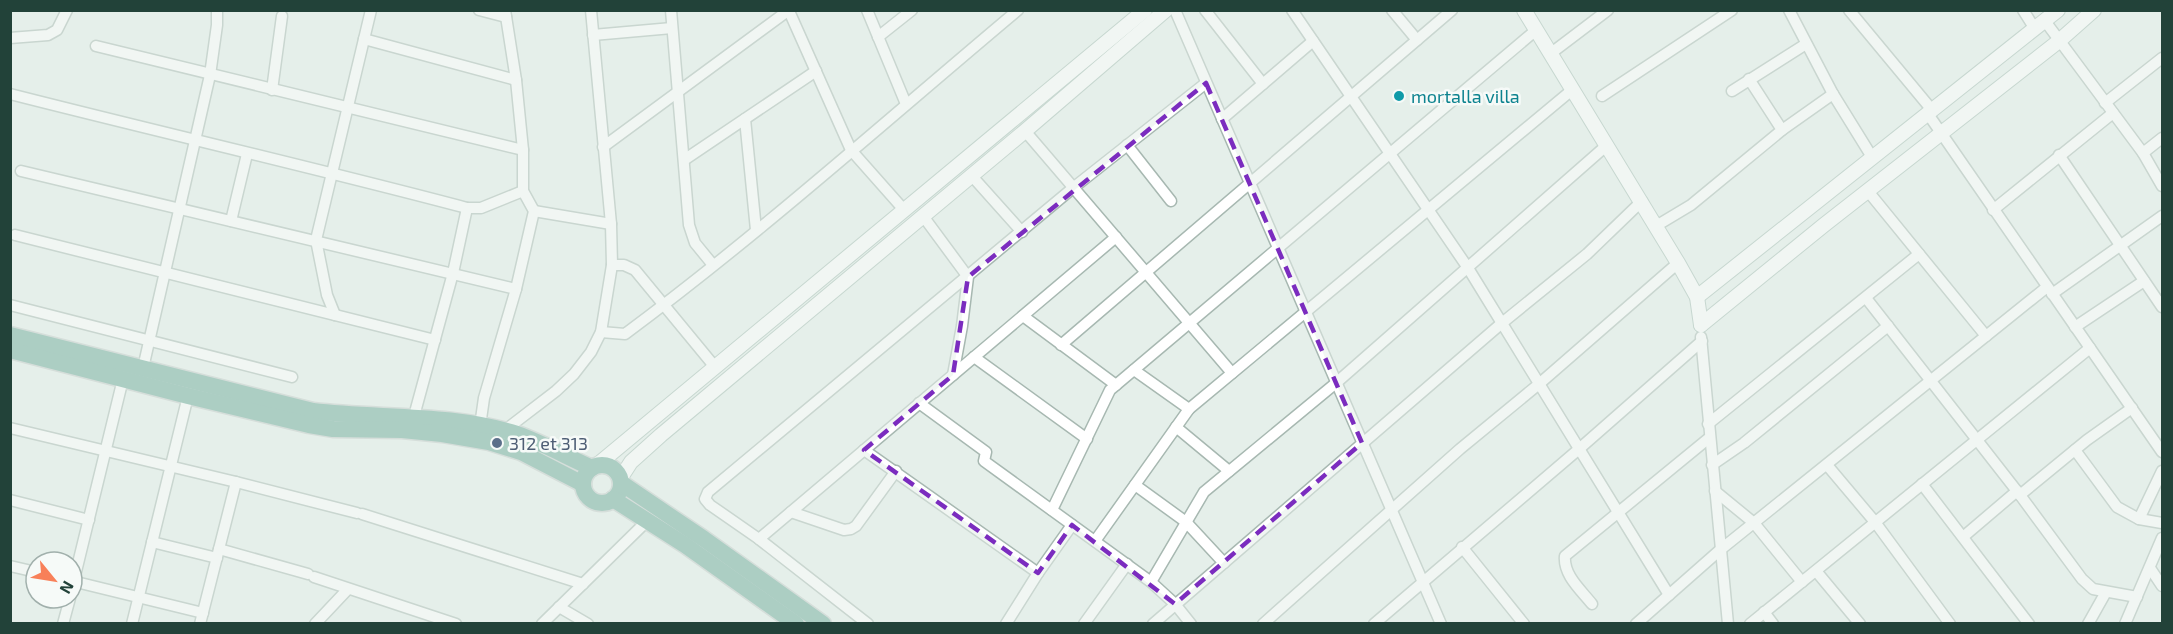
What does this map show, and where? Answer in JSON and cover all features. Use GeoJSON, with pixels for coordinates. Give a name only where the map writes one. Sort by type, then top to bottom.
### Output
{"type":"FeatureCollection","features":[{"type":"Feature","properties":{"kind":"main road"},"geometry":{"type":"LineString","coordinates":[[10,334],[313,411],[414,416],[504,431],[594,467],[604,465],[611,468],[618,487],[647,521],[719,568],[796,624]]}},
{"type":"Feature","properties":{"kind":"main road"},"geometry":{"type":"LineString","coordinates":[[10,350],[188,396],[333,429],[442,434],[489,442],[521,452],[583,484]]}},
{"type":"Feature","properties":{"kind":"main road"},"geometry":{"type":"LineString","coordinates":[[594,467],[584,478],[583,484],[588,497],[600,503],[618,487]]}},
{"type":"Feature","properties":{"kind":"main road"},"geometry":{"type":"LineString","coordinates":[[618,487],[704,539],[823,624]]}},
{"type":"Feature","properties":{"kind":"street"},"geometry":{"type":"LineString","coordinates":[[10,38],[48,35],[57,30],[67,10]]}},
{"type":"Feature","properties":{"kind":"street"},"geometry":{"type":"LineString","coordinates":[[143,368],[210,75],[217,10]]}},
{"type":"Feature","properties":{"kind":"street"},"geometry":{"type":"LineString","coordinates":[[334,315],[327,295],[316,240],[371,10]]}},
{"type":"Feature","properties":{"kind":"street"},"geometry":{"type":"LineString","coordinates":[[478,10],[506,14],[523,150],[523,191],[534,211],[516,289],[484,398],[480,426]]}},
{"type":"Feature","properties":{"kind":"street"},"geometry":{"type":"LineString","coordinates":[[504,431],[556,391],[574,374],[591,352],[601,332],[612,265],[591,10]]}},
{"type":"Feature","properties":{"kind":"street"},"geometry":{"type":"LineString","coordinates":[[867,10],[906,104]]}},
{"type":"Feature","properties":{"kind":"street"},"geometry":{"type":"LineString","coordinates":[[878,37],[912,10]]}},
{"type":"Feature","properties":{"kind":"street"},"geometry":{"type":"LineString","coordinates":[[601,332],[625,334],[665,304],[1018,10]]}},
{"type":"Feature","properties":{"kind":"street"},"geometry":{"type":"LineString","coordinates":[[594,467],[1145,10]]}},
{"type":"Feature","properties":{"kind":"street"},"geometry":{"type":"LineString","coordinates":[[618,487],[631,462],[661,435],[1166,10]]}},
{"type":"Feature","properties":{"kind":"street"},"geometry":{"type":"LineString","coordinates":[[1175,10],[1442,624]]}},
{"type":"Feature","properties":{"kind":"street"},"geometry":{"type":"LineString","coordinates":[[1205,10],[1263,84]]}},
{"type":"Feature","properties":{"kind":"street"},"geometry":{"type":"LineString","coordinates":[[1292,10],[1468,268],[1669,595]]}},
{"type":"Feature","properties":{"kind":"street"},"geometry":{"type":"LineString","coordinates":[[1392,10],[1417,40]]}},
{"type":"Feature","properties":{"kind":"street"},"geometry":{"type":"LineString","coordinates":[[1061,345],[1452,10]]}},
{"type":"Feature","properties":{"kind":"street"},"geometry":{"type":"LineString","coordinates":[[1524,10],[1642,201],[1697,297],[1728,624]]}},
{"type":"Feature","properties":{"kind":"street"},"geometry":{"type":"LineString","coordinates":[[1550,54],[1608,10]]}},
{"type":"Feature","properties":{"kind":"street"},"geometry":{"type":"LineString","coordinates":[[1602,96],[1717,14],[1732,10]]}},
{"type":"Feature","properties":{"kind":"street"},"geometry":{"type":"LineString","coordinates":[[1789,10],[1833,94],[1872,158]]}},
{"type":"Feature","properties":{"kind":"street"},"geometry":{"type":"LineString","coordinates":[[1849,10],[1930,112],[1940,133],[2163,452]]}},
{"type":"Feature","properties":{"kind":"street"},"geometry":{"type":"LineString","coordinates":[[2023,10],[2058,41],[2143,153],[2163,186]]}},
{"type":"Feature","properties":{"kind":"street"},"geometry":{"type":"LineString","coordinates":[[1697,297],[2058,10]]}},
{"type":"Feature","properties":{"kind":"street"},"geometry":{"type":"LineString","coordinates":[[1701,326],[1867,190],[2058,41],[2094,10]]}},
{"type":"Feature","properties":{"kind":"street"},"geometry":{"type":"LineString","coordinates":[[603,147],[784,12],[816,71],[851,150],[905,211]]}},
{"type":"Feature","properties":{"kind":"street"},"geometry":{"type":"LineString","coordinates":[[272,90],[282,16]]}},
{"type":"Feature","properties":{"kind":"street"},"geometry":{"type":"LineString","coordinates":[[593,35],[674,16],[677,93],[689,225],[695,243],[713,265]]}},
{"type":"Feature","properties":{"kind":"street"},"geometry":{"type":"LineString","coordinates":[[1052,510],[1110,390],[1535,31]]}},
{"type":"Feature","properties":{"kind":"street"},"geometry":{"type":"LineString","coordinates":[[364,39],[516,80]]}},
{"type":"Feature","properties":{"kind":"street"},"geometry":{"type":"LineString","coordinates":[[1222,119],[1313,41]]}},
{"type":"Feature","properties":{"kind":"street"},"geometry":{"type":"LineString","coordinates":[[1732,91],[1806,44]]}},
{"type":"Feature","properties":{"kind":"street"},"geometry":{"type":"LineString","coordinates":[[96,46],[523,150]]}},
{"type":"Feature","properties":{"kind":"street"},"geometry":{"type":"LineString","coordinates":[[2105,103],[2163,58]]}},
{"type":"Feature","properties":{"kind":"street"},"geometry":{"type":"LineString","coordinates":[[684,160],[816,71]]}},
{"type":"Feature","properties":{"kind":"street"},"geometry":{"type":"LineString","coordinates":[[1749,80],[1782,130]]}},
{"type":"Feature","properties":{"kind":"street"},"geometry":{"type":"LineString","coordinates":[[868,624],[759,539],[710,505],[705,499],[708,492],[1073,188],[1206,83]]}},
{"type":"Feature","properties":{"kind":"street"},"geometry":{"type":"LineString","coordinates":[[1095,541],[1189,409],[1572,90]]}},
{"type":"Feature","properties":{"kind":"street"},"geometry":{"type":"LineString","coordinates":[[10,94],[467,207],[481,208],[523,191]]}},
{"type":"Feature","properties":{"kind":"street"},"geometry":{"type":"LineString","coordinates":[[1656,226],[1691,205],[1782,130],[1833,94]]}},
{"type":"Feature","properties":{"kind":"street"},"geometry":{"type":"LineString","coordinates":[[1993,210],[2112,113]]}},
{"type":"Feature","properties":{"kind":"street"},"geometry":{"type":"LineString","coordinates":[[745,119],[756,230]]}},
{"type":"Feature","properties":{"kind":"street"},"geometry":{"type":"LineString","coordinates":[[1025,131],[1232,373]]}},
{"type":"Feature","properties":{"kind":"street"},"geometry":{"type":"LineString","coordinates":[[2143,153],[2163,138]]}},
{"type":"Feature","properties":{"kind":"street"},"geometry":{"type":"LineString","coordinates":[[1127,145],[1171,201]]}},
{"type":"Feature","properties":{"kind":"street"},"geometry":{"type":"LineString","coordinates":[[1151,582],[1204,492],[1336,383],[1606,146]]}},
{"type":"Feature","properties":{"kind":"street"},"geometry":{"type":"LineString","coordinates":[[231,221],[247,154]]}},
{"type":"Feature","properties":{"kind":"street"},"geometry":{"type":"LineString","coordinates":[[2059,156],[2163,307]]}},
{"type":"Feature","properties":{"kind":"street"},"geometry":{"type":"LineString","coordinates":[[21,171],[516,289]]}},
{"type":"Feature","properties":{"kind":"street"},"geometry":{"type":"LineString","coordinates":[[971,175],[1022,232]]}},
{"type":"Feature","properties":{"kind":"street"},"geometry":{"type":"LineString","coordinates":[[1867,190],[1986,336]]}},
{"type":"Feature","properties":{"kind":"street"},"geometry":{"type":"LineString","coordinates":[[1153,624],[1502,323],[1587,254],[1642,201]]}},
{"type":"Feature","properties":{"kind":"street"},"geometry":{"type":"LineString","coordinates":[[414,416],[453,273],[467,207]]}},
{"type":"Feature","properties":{"kind":"street"},"geometry":{"type":"LineString","coordinates":[[534,211],[610,224]]}},
{"type":"Feature","properties":{"kind":"street"},"geometry":{"type":"LineString","coordinates":[[923,216],[968,277],[953,375]]}},
{"type":"Feature","properties":{"kind":"street"},"geometry":{"type":"LineString","coordinates":[[1636,624],[1720,550],[1986,336],[2050,290],[2163,216]]}},
{"type":"Feature","properties":{"kind":"street"},"geometry":{"type":"LineString","coordinates":[[15,235],[435,340]]}},
{"type":"Feature","properties":{"kind":"street"},"geometry":{"type":"LineString","coordinates":[[759,539],[1116,237]]}},
{"type":"Feature","properties":{"kind":"street"},"geometry":{"type":"LineString","coordinates":[[1708,424],[1919,254]]}},
{"type":"Feature","properties":{"kind":"street"},"geometry":{"type":"LineString","coordinates":[[1263,624],[1460,449],[1539,384],[1678,263]]}},
{"type":"Feature","properties":{"kind":"street"},"geometry":{"type":"LineString","coordinates":[[612,265],[624,265],[635,270],[715,367]]}},
{"type":"Feature","properties":{"kind":"street"},"geometry":{"type":"LineString","coordinates":[[2075,327],[2144,280]]}},
{"type":"Feature","properties":{"kind":"street"},"geometry":{"type":"LineString","coordinates":[[1866,297],[2082,579],[2093,590],[2137,597]]}},
{"type":"Feature","properties":{"kind":"street"},"geometry":{"type":"LineString","coordinates":[[10,305],[292,377]]}},
{"type":"Feature","properties":{"kind":"street"},"geometry":{"type":"LineString","coordinates":[[1023,316],[1116,385]]}},
{"type":"Feature","properties":{"kind":"street"},"geometry":{"type":"LineString","coordinates":[[1712,465],[1744,443],[1888,326]]}},
{"type":"Feature","properties":{"kind":"street"},"geometry":{"type":"LineString","coordinates":[[1374,624],[1702,341]]}},
{"type":"Feature","properties":{"kind":"street"},"geometry":{"type":"LineString","coordinates":[[1750,624],[2090,348]]}},
{"type":"Feature","properties":{"kind":"street"},"geometry":{"type":"LineString","coordinates":[[974,357],[1087,439]]}},
{"type":"Feature","properties":{"kind":"street"},"geometry":{"type":"LineString","coordinates":[[1134,370],[1189,409]]}},
{"type":"Feature","properties":{"kind":"street"},"geometry":{"type":"LineString","coordinates":[[81,550],[123,379]]}},
{"type":"Feature","properties":{"kind":"street"},"geometry":{"type":"LineString","coordinates":[[132,624],[188,396]]}},
{"type":"Feature","properties":{"kind":"street"},"geometry":{"type":"LineString","coordinates":[[919,403],[986,452],[984,461],[1151,582],[1175,604],[1191,624]]}},
{"type":"Feature","properties":{"kind":"street"},"geometry":{"type":"LineString","coordinates":[[1963,537],[2132,408]]}},
{"type":"Feature","properties":{"kind":"street"},"geometry":{"type":"LineString","coordinates":[[1176,427],[1229,471]]}},
{"type":"Feature","properties":{"kind":"street"},"geometry":{"type":"LineString","coordinates":[[10,428],[171,465],[359,514],[583,584]]}},
{"type":"Feature","properties":{"kind":"street"},"geometry":{"type":"LineString","coordinates":[[1592,604],[1567,574],[1564,564],[1565,556],[1709,438]]}},
{"type":"Feature","properties":{"kind":"street"},"geometry":{"type":"LineString","coordinates":[[864,450],[897,471],[1038,573]]}},
{"type":"Feature","properties":{"kind":"street"},"geometry":{"type":"LineString","coordinates":[[2075,450],[2117,507],[2139,519],[2163,523]]}},
{"type":"Feature","properties":{"kind":"street"},"geometry":{"type":"LineString","coordinates":[[1827,465],[1875,522],[1950,624]]}},
{"type":"Feature","properties":{"kind":"street"},"geometry":{"type":"LineString","coordinates":[[791,512],[844,530],[850,529],[856,526],[897,471]]}},
{"type":"Feature","properties":{"kind":"street"},"geometry":{"type":"LineString","coordinates":[[2139,519],[2163,471]]}},
{"type":"Feature","properties":{"kind":"street"},"geometry":{"type":"LineString","coordinates":[[84,586],[138,597],[202,618],[236,482]]}},
{"type":"Feature","properties":{"kind":"street"},"geometry":{"type":"LineString","coordinates":[[1922,484],[2029,624]]}},
{"type":"Feature","properties":{"kind":"street"},"geometry":{"type":"LineString","coordinates":[[1135,485],[1186,522],[1224,562]]}},
{"type":"Feature","properties":{"kind":"street"},"geometry":{"type":"LineString","coordinates":[[1715,491],[1754,523],[1802,582]]}},
{"type":"Feature","properties":{"kind":"street"},"geometry":{"type":"LineString","coordinates":[[10,500],[89,520]]}},
{"type":"Feature","properties":{"kind":"street"},"geometry":{"type":"LineString","coordinates":[[542,624],[647,521]]}},
{"type":"Feature","properties":{"kind":"street"},"geometry":{"type":"LineString","coordinates":[[1006,624],[1072,525]]}},
{"type":"Feature","properties":{"kind":"street"},"geometry":{"type":"LineString","coordinates":[[2125,624],[2163,538]]}},
{"type":"Feature","properties":{"kind":"street"},"geometry":{"type":"LineString","coordinates":[[152,542],[218,553],[311,576],[426,619],[456,624]]}},
{"type":"Feature","properties":{"kind":"street"},"geometry":{"type":"LineString","coordinates":[[1462,548],[1524,624]]}},
{"type":"Feature","properties":{"kind":"street"},"geometry":{"type":"LineString","coordinates":[[1084,624],[1127,564]]}},
{"type":"Feature","properties":{"kind":"street"},"geometry":{"type":"LineString","coordinates":[[2150,568],[2163,586]]}},
{"type":"Feature","properties":{"kind":"street"},"geometry":{"type":"LineString","coordinates":[[1816,570],[1860,624]]}},
{"type":"Feature","properties":{"kind":"street"},"geometry":{"type":"LineString","coordinates":[[332,624],[319,619],[348,589]]}},
{"type":"Feature","properties":{"kind":"street"},"geometry":{"type":"LineString","coordinates":[[2088,624],[2106,592]]}},
{"type":"Feature","properties":{"kind":"street"},"geometry":{"type":"LineString","coordinates":[[560,607],[588,624]]}},
{"type":"Feature","properties":{"kind":"street"},"geometry":{"type":"LineString","coordinates":[[1764,612],[1773,624]]}},
{"type":"Feature","properties":{"kind":"highlighted area"},"geometry":{"type":"Polygon","coordinates":[[[1206,83],[1362,443],[1175,604],[1072,525],[1038,573],[864,450],[953,375],[968,277],[1206,83]]]}},
{"type":"Feature","properties":{"kind":"place","name":"mortalla villa"},"geometry":{"type":"Point","coordinates":[1399,96]}},
{"type":"Feature","properties":{"kind":"place","name":"312 et 313"},"geometry":{"type":"Point","coordinates":[497,443]}}]}
